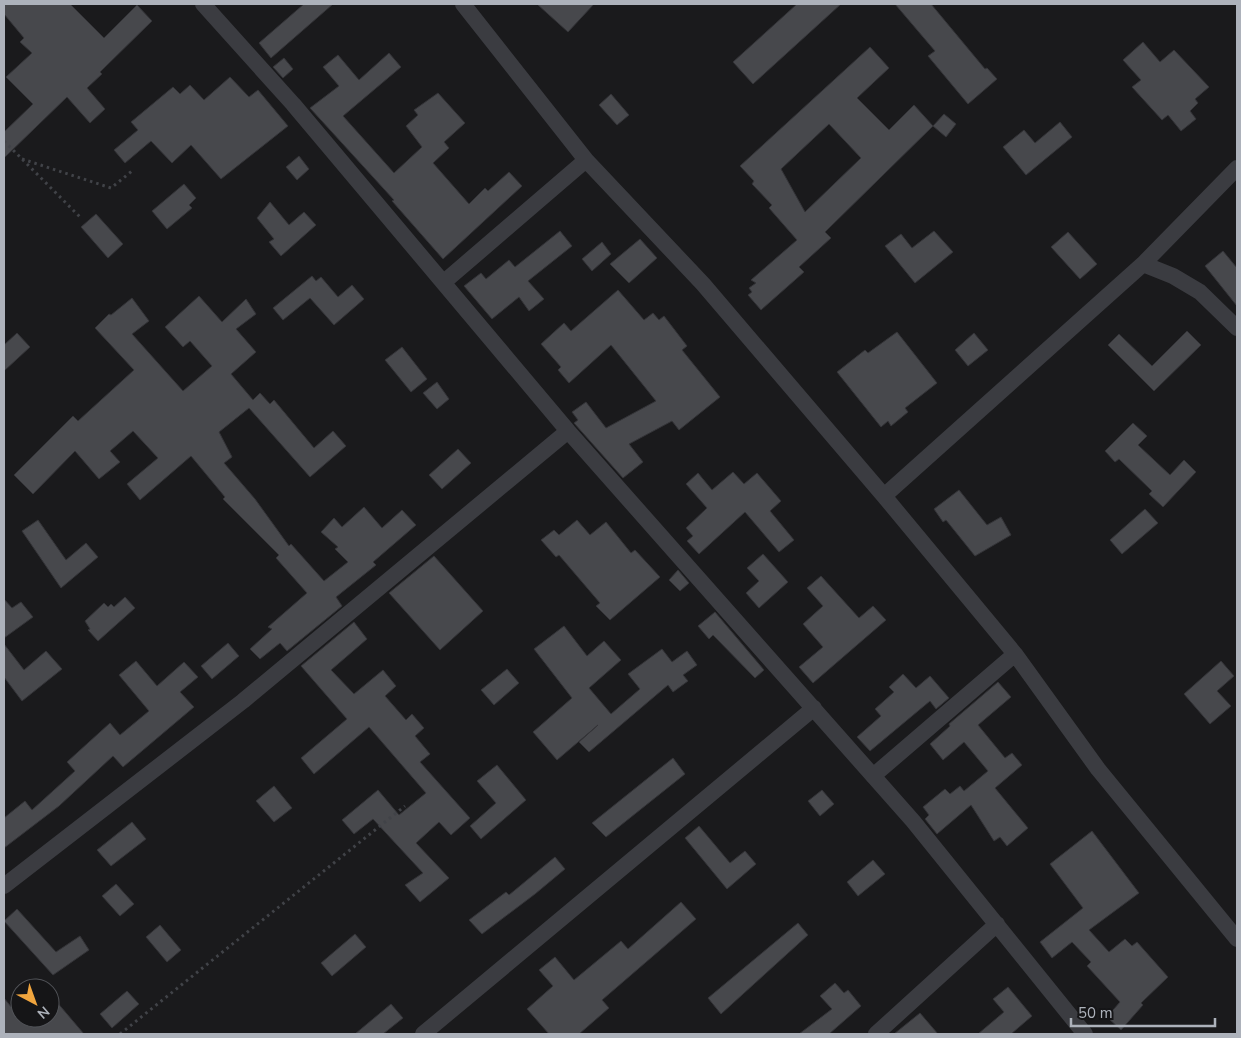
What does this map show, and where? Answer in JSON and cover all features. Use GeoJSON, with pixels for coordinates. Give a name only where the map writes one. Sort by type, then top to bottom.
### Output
{"type":"FeatureCollection","features":[{"type":"Feature","properties":{"kind":"street"},"geometry":{"type":"LineString","coordinates":[[203,4],[293,104],[568,431],[913,821],[1085,1034]]}},
{"type":"Feature","properties":{"kind":"street"},"geometry":{"type":"LineString","coordinates":[[464,4],[586,160],[703,284],[884,496],[1015,654],[1098,768],[1237,939]]}},
{"type":"Feature","properties":{"kind":"street"},"geometry":{"type":"LineString","coordinates":[[444,282],[586,160]]}},
{"type":"Feature","properties":{"kind":"street"},"geometry":{"type":"LineString","coordinates":[[884,496],[1143,264],[1237,168]]}},
{"type":"Feature","properties":{"kind":"street"},"geometry":{"type":"LineString","coordinates":[[1143,264],[1173,276],[1200,292],[1237,328]]}},
{"type":"Feature","properties":{"kind":"street"},"geometry":{"type":"LineString","coordinates":[[4,886],[243,701],[568,431]]}},
{"type":"Feature","properties":{"kind":"street"},"geometry":{"type":"LineString","coordinates":[[873,776],[1015,654]]}},
{"type":"Feature","properties":{"kind":"street"},"geometry":{"type":"LineString","coordinates":[[423,1034],[814,708]]}},
{"type":"Feature","properties":{"kind":"street"},"geometry":{"type":"LineString","coordinates":[[876,1034],[997,924]]}},
{"type":"Feature","properties":{"kind":"path"},"geometry":{"type":"LineString","coordinates":[[4,141],[81,218]]}},
{"type":"Feature","properties":{"kind":"path"},"geometry":{"type":"LineString","coordinates":[[22,160],[110,188],[132,171]]}},
{"type":"Feature","properties":{"kind":"path"},"geometry":{"type":"LineString","coordinates":[[120,1034],[404,806]]}},
{"type":"Feature","properties":{"kind":"building"},"geometry":{"type":"Polygon","coordinates":[[[4,4],[70,4],[104,38],[137,5],[152,21],[100,72],[102,74],[87,88],[105,109],[90,123],[67,97],[4,158],[4,132],[33,104],[6,77],[32,53],[20,42],[24,38],[4,14],[4,4]]]}},
{"type":"Feature","properties":{"kind":"building"},"geometry":{"type":"Polygon","coordinates":[[[304,4],[333,4],[271,58],[259,43],[304,4]]]}},
{"type":"Feature","properties":{"kind":"building"},"geometry":{"type":"Polygon","coordinates":[[[537,4],[594,4],[568,32],[537,4]]]}},
{"type":"Feature","properties":{"kind":"building"},"geometry":{"type":"Polygon","coordinates":[[[797,4],[841,4],[753,84],[733,62],[797,4]]]}},
{"type":"Feature","properties":{"kind":"building"},"geometry":{"type":"Polygon","coordinates":[[[895,4],[931,4],[985,69],[987,68],[997,79],[968,104],[928,56],[935,51],[895,4]]]}},
{"type":"Feature","properties":{"kind":"building"},"geometry":{"type":"Polygon","coordinates":[[[1143,42],[1160,62],[1174,50],[1209,87],[1195,99],[1198,103],[1190,111],[1196,119],[1181,131],[1168,115],[1162,120],[1132,87],[1141,80],[1123,60],[1143,42]]]}},
{"type":"Feature","properties":{"kind":"building"},"geometry":{"type":"Polygon","coordinates":[[[870,47],[889,68],[857,98],[889,130],[914,105],[933,126],[825,232],[831,238],[799,267],[804,272],[761,310],[748,295],[752,292],[749,288],[756,283],[751,280],[797,240],[769,208],[772,205],[752,184],[754,181],[740,166],[870,47]],[[829,124],[781,169],[805,212],[861,158],[829,124]]]}},
{"type":"Feature","properties":{"kind":"building"},"geometry":{"type":"Polygon","coordinates":[[[389,53],[401,67],[343,116],[394,173],[422,147],[406,126],[418,115],[414,110],[438,93],[465,123],[444,142],[449,148],[433,163],[469,204],[485,188],[488,191],[509,172],[522,186],[443,259],[392,201],[394,200],[310,108],[339,86],[323,67],[338,55],[359,80],[389,53]]]}},
{"type":"Feature","properties":{"kind":"building"},"geometry":{"type":"Polygon","coordinates":[[[284,58],[293,69],[283,78],[273,67],[284,58]]]}},
{"type":"Feature","properties":{"kind":"building"},"geometry":{"type":"Polygon","coordinates":[[[230,77],[249,97],[258,90],[288,126],[221,179],[191,145],[172,163],[151,141],[125,163],[114,150],[138,130],[131,122],[173,87],[180,94],[190,85],[204,100],[230,77]]]}},
{"type":"Feature","properties":{"kind":"building"},"geometry":{"type":"Polygon","coordinates":[[[611,94],[629,115],[617,125],[599,105],[611,94]]]}},
{"type":"Feature","properties":{"kind":"building"},"geometry":{"type":"Polygon","coordinates":[[[944,114],[956,124],[946,137],[933,126],[944,114]]]}},
{"type":"Feature","properties":{"kind":"building"},"geometry":{"type":"Polygon","coordinates":[[[1060,122],[1072,137],[1026,175],[1003,147],[1024,130],[1035,143],[1060,122]]]}},
{"type":"Feature","properties":{"kind":"building"},"geometry":{"type":"Polygon","coordinates":[[[299,156],[309,169],[297,180],[286,167],[299,156]]]}},
{"type":"Feature","properties":{"kind":"building"},"geometry":{"type":"Polygon","coordinates":[[[184,184],[196,198],[189,205],[192,208],[167,229],[152,211],[184,184]]]}},
{"type":"Feature","properties":{"kind":"building"},"geometry":{"type":"Polygon","coordinates":[[[270,202],[289,225],[304,212],[316,225],[281,256],[269,242],[274,239],[257,218],[270,202]]]}},
{"type":"Feature","properties":{"kind":"building"},"geometry":{"type":"Polygon","coordinates":[[[96,214],[123,244],[108,258],[81,227],[96,214]]]}},
{"type":"Feature","properties":{"kind":"building"},"geometry":{"type":"Polygon","coordinates":[[[560,231],[572,246],[528,281],[544,299],[529,311],[519,297],[492,319],[464,286],[481,273],[486,279],[509,260],[515,267],[560,231]]]}},
{"type":"Feature","properties":{"kind":"building"},"geometry":{"type":"Polygon","coordinates":[[[934,231],[953,252],[915,283],[885,246],[901,234],[912,248],[934,231]]]}},
{"type":"Feature","properties":{"kind":"building"},"geometry":{"type":"Polygon","coordinates":[[[1068,232],[1097,264],[1080,279],[1051,247],[1068,232]]]}},
{"type":"Feature","properties":{"kind":"building"},"geometry":{"type":"Polygon","coordinates":[[[640,239],[657,258],[629,283],[610,264],[640,239]]]}},
{"type":"Feature","properties":{"kind":"building"},"geometry":{"type":"Polygon","coordinates":[[[602,242],[611,254],[592,271],[582,259],[602,242]]]}},
{"type":"Feature","properties":{"kind":"building"},"geometry":{"type":"Polygon","coordinates":[[[1223,251],[1237,268],[1237,306],[1205,266],[1223,251]]]}},
{"type":"Feature","properties":{"kind":"building"},"geometry":{"type":"Polygon","coordinates":[[[312,276],[316,281],[321,277],[338,297],[352,285],[364,299],[334,325],[310,298],[283,320],[273,308],[312,276]]]}},
{"type":"Feature","properties":{"kind":"building"},"geometry":{"type":"Polygon","coordinates":[[[618,290],[644,320],[653,313],[659,320],[664,316],[687,346],[682,350],[720,397],[679,430],[672,421],[629,444],[643,462],[623,478],[574,423],[578,420],[572,412],[586,402],[606,428],[656,401],[611,345],[569,383],[558,370],[561,367],[541,344],[564,323],[571,331],[618,290]]]}},
{"type":"Feature","properties":{"kind":"building"},"geometry":{"type":"Polygon","coordinates":[[[199,296],[222,322],[246,299],[256,314],[236,329],[256,352],[231,374],[253,400],[260,393],[270,404],[274,400],[314,448],[333,431],[346,446],[310,477],[249,408],[219,432],[232,457],[224,463],[255,499],[289,546],[291,544],[324,581],[348,562],[335,549],[338,547],[321,532],[334,518],[342,527],[364,507],[382,528],[402,510],[416,525],[373,562],[376,565],[336,597],[342,606],[287,651],[280,643],[260,659],[250,649],[272,629],[268,627],[307,593],[276,558],[279,555],[223,499],[225,497],[191,456],[140,500],[127,484],[158,458],[133,431],[110,451],[120,462],[99,479],[75,451],[33,494],[14,475],[73,416],[78,421],[134,370],[95,328],[109,314],[111,315],[132,298],[149,321],[132,334],[183,391],[212,366],[190,341],[183,347],[165,327],[199,296]]]}},
{"type":"Feature","properties":{"kind":"building"},"geometry":{"type":"Polygon","coordinates":[[[1187,331],[1201,345],[1154,391],[1108,345],[1119,334],[1152,366],[1187,331]]]}},
{"type":"Feature","properties":{"kind":"building"},"geometry":{"type":"Polygon","coordinates":[[[897,332],[937,383],[905,408],[908,412],[891,426],[888,421],[881,427],[837,372],[865,350],[868,353],[897,332]]]}},
{"type":"Feature","properties":{"kind":"building"},"geometry":{"type":"Polygon","coordinates":[[[17,333],[30,347],[4,371],[4,345],[17,333]]]}},
{"type":"Feature","properties":{"kind":"building"},"geometry":{"type":"Polygon","coordinates":[[[974,333],[988,350],[968,366],[955,350],[974,333]]]}},
{"type":"Feature","properties":{"kind":"building"},"geometry":{"type":"Polygon","coordinates":[[[402,347],[427,379],[411,392],[385,360],[402,347]]]}},
{"type":"Feature","properties":{"kind":"building"},"geometry":{"type":"Polygon","coordinates":[[[437,382],[449,399],[437,409],[423,393],[437,382]]]}},
{"type":"Feature","properties":{"kind":"building"},"geometry":{"type":"Polygon","coordinates":[[[1133,423],[1147,436],[1138,445],[1170,475],[1184,460],[1196,472],[1163,507],[1149,494],[1152,491],[1119,459],[1115,462],[1105,451],[1133,423]]]}},
{"type":"Feature","properties":{"kind":"building"},"geometry":{"type":"Polygon","coordinates":[[[458,449],[471,463],[442,489],[429,475],[458,449]]]}},
{"type":"Feature","properties":{"kind":"building"},"geometry":{"type":"Polygon","coordinates":[[[733,472],[744,484],[757,473],[781,501],[770,511],[794,540],[779,552],[745,512],[699,554],[687,541],[693,536],[686,528],[707,508],[686,484],[698,473],[712,490],[733,472]]]}},
{"type":"Feature","properties":{"kind":"building"},"geometry":{"type":"Polygon","coordinates":[[[959,490],[987,525],[1001,517],[1011,535],[975,556],[946,520],[943,522],[934,509],[959,490]]]}},
{"type":"Feature","properties":{"kind":"building"},"geometry":{"type":"Polygon","coordinates":[[[1145,509],[1158,523],[1122,554],[1110,540],[1145,509]]]}},
{"type":"Feature","properties":{"kind":"building"},"geometry":{"type":"Polygon","coordinates":[[[38,520],[66,560],[86,543],[98,557],[61,588],[22,531],[38,520]]]}},
{"type":"Feature","properties":{"kind":"building"},"geometry":{"type":"Polygon","coordinates":[[[577,520],[590,535],[606,522],[631,553],[635,550],[660,577],[610,620],[596,606],[600,603],[559,555],[556,557],[541,540],[554,530],[559,535],[577,520]]]}},
{"type":"Feature","properties":{"kind":"building"},"geometry":{"type":"Polygon","coordinates":[[[763,554],[788,582],[759,608],[746,593],[759,581],[747,568],[763,554]]]}},
{"type":"Feature","properties":{"kind":"building"},"geometry":{"type":"Polygon","coordinates":[[[434,556],[483,611],[440,650],[389,593],[434,556]]]}},
{"type":"Feature","properties":{"kind":"building"},"geometry":{"type":"Polygon","coordinates":[[[678,570],[689,583],[680,591],[669,580],[678,570]]]}},
{"type":"Feature","properties":{"kind":"building"},"geometry":{"type":"Polygon","coordinates":[[[821,576],[859,618],[873,606],[886,620],[813,683],[799,667],[823,647],[803,624],[823,606],[807,588],[821,576]]]}},
{"type":"Feature","properties":{"kind":"building"},"geometry":{"type":"Polygon","coordinates":[[[125,597],[135,608],[98,641],[88,630],[90,629],[85,621],[104,603],[108,607],[111,604],[114,607],[125,597]]]}},
{"type":"Feature","properties":{"kind":"building"},"geometry":{"type":"Polygon","coordinates":[[[4,599],[12,608],[21,602],[33,617],[4,638],[4,599]]]}},
{"type":"Feature","properties":{"kind":"building"},"geometry":{"type":"Polygon","coordinates":[[[715,612],[764,670],[755,678],[713,635],[709,639],[698,626],[715,612]]]}},
{"type":"Feature","properties":{"kind":"building"},"geometry":{"type":"Polygon","coordinates":[[[354,622],[367,639],[331,670],[354,694],[383,670],[396,686],[385,696],[406,720],[412,714],[424,728],[415,736],[430,754],[420,762],[470,818],[451,835],[439,822],[416,843],[449,878],[420,902],[405,885],[423,873],[373,819],[354,834],[342,820],[378,790],[399,815],[426,793],[369,727],[314,774],[301,758],[347,719],[301,666],[354,622]]]}},
{"type":"Feature","properties":{"kind":"building"},"geometry":{"type":"Polygon","coordinates":[[[564,626],[587,656],[604,641],[621,660],[589,688],[611,714],[640,689],[628,674],[662,649],[672,662],[687,651],[697,665],[683,675],[688,681],[673,692],[668,685],[589,752],[579,742],[598,725],[557,760],[533,732],[572,698],[534,649],[564,626]]]}},
{"type":"Feature","properties":{"kind":"building"},"geometry":{"type":"Polygon","coordinates":[[[228,643],[239,656],[212,679],[201,666],[228,643]]]}},
{"type":"Feature","properties":{"kind":"building"},"geometry":{"type":"Polygon","coordinates":[[[4,644],[24,670],[46,651],[62,669],[22,701],[4,677],[4,644]]]}},
{"type":"Feature","properties":{"kind":"building"},"geometry":{"type":"Polygon","coordinates":[[[136,661],[157,686],[184,662],[198,677],[180,692],[194,707],[123,767],[113,756],[59,806],[4,848],[4,818],[25,801],[32,810],[75,771],[67,762],[110,723],[120,735],[149,711],[119,675],[136,661]]]}},
{"type":"Feature","properties":{"kind":"building"},"geometry":{"type":"Polygon","coordinates":[[[1221,661],[1234,676],[1217,691],[1231,706],[1210,724],[1184,694],[1221,661]]]}},
{"type":"Feature","properties":{"kind":"building"},"geometry":{"type":"Polygon","coordinates":[[[507,669],[519,683],[494,705],[481,690],[507,669]]]}},
{"type":"Feature","properties":{"kind":"building"},"geometry":{"type":"Polygon","coordinates":[[[903,674],[916,688],[930,676],[949,698],[936,709],[930,701],[870,751],[857,737],[881,716],[875,709],[894,692],[889,687],[903,674]]]}},
{"type":"Feature","properties":{"kind":"building"},"geometry":{"type":"Polygon","coordinates":[[[998,682],[1011,697],[978,725],[1005,758],[1012,753],[1022,765],[995,788],[1028,828],[1007,846],[1000,837],[994,841],[971,805],[937,834],[925,819],[929,815],[923,807],[945,789],[950,794],[960,786],[964,791],[988,771],[964,742],[943,760],[930,744],[950,726],[949,724],[998,682]]]}},
{"type":"Feature","properties":{"kind":"building"},"geometry":{"type":"Polygon","coordinates":[[[673,758],[685,774],[606,837],[592,823],[673,758]]]}},
{"type":"Feature","properties":{"kind":"building"},"geometry":{"type":"Polygon","coordinates":[[[497,765],[526,800],[481,839],[470,826],[496,803],[477,781],[497,765]]]}},
{"type":"Feature","properties":{"kind":"building"},"geometry":{"type":"Polygon","coordinates":[[[274,786],[292,808],[274,822],[256,801],[274,786]]]}},
{"type":"Feature","properties":{"kind":"building"},"geometry":{"type":"Polygon","coordinates":[[[822,790],[834,804],[820,816],[808,801],[822,790]]]}},
{"type":"Feature","properties":{"kind":"building"},"geometry":{"type":"Polygon","coordinates":[[[132,822],[146,839],[111,866],[97,850],[132,822]]]}},
{"type":"Feature","properties":{"kind":"building"},"geometry":{"type":"Polygon","coordinates":[[[699,826],[730,863],[745,851],[756,864],[727,889],[685,838],[699,826]]]}},
{"type":"Feature","properties":{"kind":"building"},"geometry":{"type":"Polygon","coordinates":[[[1092,831],[1139,893],[1089,930],[1109,952],[1125,939],[1132,946],[1137,942],[1168,977],[1141,1003],[1143,1005],[1121,1030],[1107,1017],[1120,1002],[1087,966],[1091,962],[1072,942],[1052,958],[1040,942],[1083,908],[1050,864],[1092,831]]]}},
{"type":"Feature","properties":{"kind":"building"},"geometry":{"type":"Polygon","coordinates":[[[555,857],[565,869],[482,934],[469,920],[506,892],[509,895],[555,857]]]}},
{"type":"Feature","properties":{"kind":"building"},"geometry":{"type":"Polygon","coordinates":[[[873,860],[885,874],[858,896],[847,882],[873,860]]]}},
{"type":"Feature","properties":{"kind":"building"},"geometry":{"type":"Polygon","coordinates":[[[116,884],[134,904],[120,916],[102,896],[116,884]]]}},
{"type":"Feature","properties":{"kind":"building"},"geometry":{"type":"Polygon","coordinates":[[[681,902],[696,919],[602,1000],[609,1008],[579,1034],[549,1034],[527,1009],[553,986],[539,970],[555,957],[574,980],[621,941],[628,949],[681,902]]]}},
{"type":"Feature","properties":{"kind":"building"},"geometry":{"type":"Polygon","coordinates":[[[17,909],[56,952],[80,936],[89,950],[53,975],[4,921],[17,909]]]}},
{"type":"Feature","properties":{"kind":"building"},"geometry":{"type":"Polygon","coordinates":[[[798,923],[808,935],[721,1014],[708,998],[798,923]]]}},
{"type":"Feature","properties":{"kind":"building"},"geometry":{"type":"Polygon","coordinates":[[[160,925],[181,950],[167,962],[146,937],[160,925]]]}},
{"type":"Feature","properties":{"kind":"building"},"geometry":{"type":"Polygon","coordinates":[[[355,934],[366,947],[332,976],[321,963],[355,934]]]}},
{"type":"Feature","properties":{"kind":"building"},"geometry":{"type":"Polygon","coordinates":[[[835,983],[844,993],[848,990],[861,1006],[829,1034],[799,1034],[832,1009],[820,996],[835,983]]]}},
{"type":"Feature","properties":{"kind":"building"},"geometry":{"type":"Polygon","coordinates":[[[1008,987],[1032,1016],[1011,1034],[978,1034],[1004,1012],[993,999],[1008,987]]]}},
{"type":"Feature","properties":{"kind":"building"},"geometry":{"type":"Polygon","coordinates":[[[127,991],[139,1004],[112,1028],[100,1014],[127,991]]]}},
{"type":"Feature","properties":{"kind":"building"},"geometry":{"type":"Polygon","coordinates":[[[4,998],[10,1006],[10,1028],[60,1028],[60,1006],[84,1034],[4,1034],[4,998]]]}},
{"type":"Feature","properties":{"kind":"building"},"geometry":{"type":"Polygon","coordinates":[[[391,1004],[403,1018],[383,1034],[355,1034],[391,1004]]]}},
{"type":"Feature","properties":{"kind":"building"},"geometry":{"type":"Polygon","coordinates":[[[920,1013],[938,1034],[894,1034],[920,1013]]]}}]}
